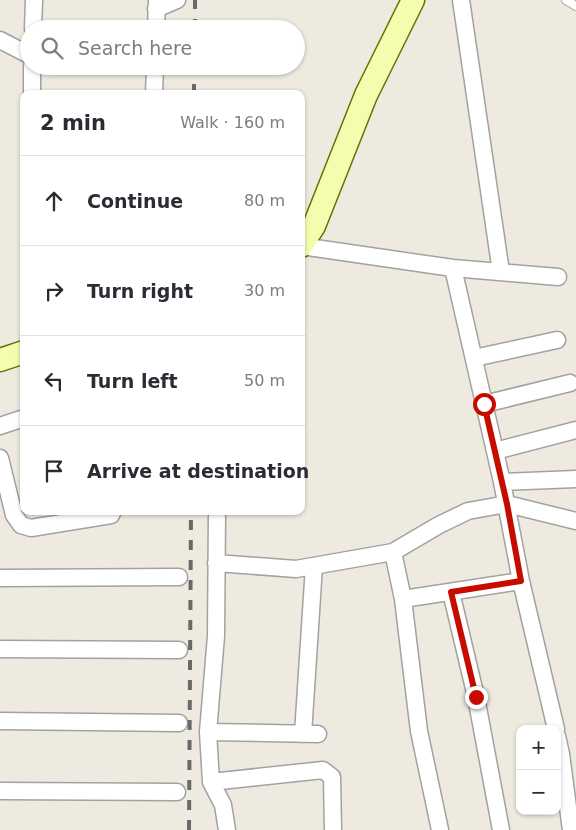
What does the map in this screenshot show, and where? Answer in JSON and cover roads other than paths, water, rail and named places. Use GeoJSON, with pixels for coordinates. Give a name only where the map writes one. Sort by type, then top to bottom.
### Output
{"type":"FeatureCollection","features":[{"type":"Feature","properties":{"kind":"street"},"geometry":{"type":"LineString","coordinates":[[33,20],[34,0]]}},
{"type":"Feature","properties":{"kind":"street"},"geometry":{"type":"LineString","coordinates":[[156,20],[156,4],[177,0]]}},
{"type":"Feature","properties":{"kind":"street"},"geometry":{"type":"LineString","coordinates":[[305,240],[314,226],[366,95],[413,0]]}},
{"type":"Feature","properties":{"kind":"street"},"geometry":{"type":"LineString","coordinates":[[460,0],[501,272]]}},
{"type":"Feature","properties":{"kind":"street"},"geometry":{"type":"LineString","coordinates":[[0,40],[20,50]]}},
{"type":"Feature","properties":{"kind":"street"},"geometry":{"type":"LineString","coordinates":[[32,75],[32,90]]}},
{"type":"Feature","properties":{"kind":"street"},"geometry":{"type":"LineString","coordinates":[[154,90],[155,75]]}},
{"type":"Feature","properties":{"kind":"street"},"geometry":{"type":"LineString","coordinates":[[305,247],[453,268],[558,277]]}},
{"type":"Feature","properties":{"kind":"street"},"geometry":{"type":"LineString","coordinates":[[453,268],[507,504],[521,581],[555,725]]}},
{"type":"Feature","properties":{"kind":"street"},"geometry":{"type":"LineString","coordinates":[[474,358],[557,340]]}},
{"type":"Feature","properties":{"kind":"street"},"geometry":{"type":"LineString","coordinates":[[0,360],[20,353]]}},
{"type":"Feature","properties":{"kind":"street"},"geometry":{"type":"LineString","coordinates":[[484,404],[570,383]]}},
{"type":"Feature","properties":{"kind":"street"},"geometry":{"type":"LineString","coordinates":[[0,426],[20,419]]}},
{"type":"Feature","properties":{"kind":"street"},"geometry":{"type":"LineString","coordinates":[[495,451],[576,430]]}},
{"type":"Feature","properties":{"kind":"street"},"geometry":{"type":"LineString","coordinates":[[0,458],[14,515],[21,525],[31,528],[110,515]]}},
{"type":"Feature","properties":{"kind":"street"},"geometry":{"type":"LineString","coordinates":[[502,482],[576,479]]}},
{"type":"Feature","properties":{"kind":"street"},"geometry":{"type":"LineString","coordinates":[[216,563],[296,569],[393,552],[439,525],[468,511],[507,504],[576,520]]}},
{"type":"Feature","properties":{"kind":"street"},"geometry":{"type":"LineString","coordinates":[[217,515],[216,636],[208,732],[211,782],[223,804],[227,830]]}},
{"type":"Feature","properties":{"kind":"street"},"geometry":{"type":"LineString","coordinates":[[393,552],[403,599],[419,731],[440,830]]}},
{"type":"Feature","properties":{"kind":"street"},"geometry":{"type":"LineString","coordinates":[[208,732],[311,734],[314,566]]}},
{"type":"Feature","properties":{"kind":"street"},"geometry":{"type":"LineString","coordinates":[[0,578],[178,577]]}},
{"type":"Feature","properties":{"kind":"street"},"geometry":{"type":"LineString","coordinates":[[403,599],[521,581]]}},
{"type":"Feature","properties":{"kind":"street"},"geometry":{"type":"LineString","coordinates":[[451,592],[476,697],[501,830]]}},
{"type":"Feature","properties":{"kind":"street"},"geometry":{"type":"LineString","coordinates":[[0,649],[179,650]]}},
{"type":"Feature","properties":{"kind":"street"},"geometry":{"type":"LineString","coordinates":[[0,721],[179,723]]}},
{"type":"Feature","properties":{"kind":"street"},"geometry":{"type":"LineString","coordinates":[[561,750],[571,830]]}},
{"type":"Feature","properties":{"kind":"street"},"geometry":{"type":"LineString","coordinates":[[211,782],[322,770],[332,777],[333,830]]}},
{"type":"Feature","properties":{"kind":"street"},"geometry":{"type":"LineString","coordinates":[[0,791],[177,792]]}},
{"type":"Feature","properties":{"kind":"lane"},"geometry":{"type":"LineString","coordinates":[[566,0],[576,6]]}},
{"type":"Feature","properties":{"kind":"railway"},"geometry":{"type":"LineString","coordinates":[[195,0],[195,20]]}},
{"type":"Feature","properties":{"kind":"railway"},"geometry":{"type":"LineString","coordinates":[[194,75],[194,90]]}},
{"type":"Feature","properties":{"kind":"railway"},"geometry":{"type":"LineString","coordinates":[[189,830],[191,515]]}}]}
